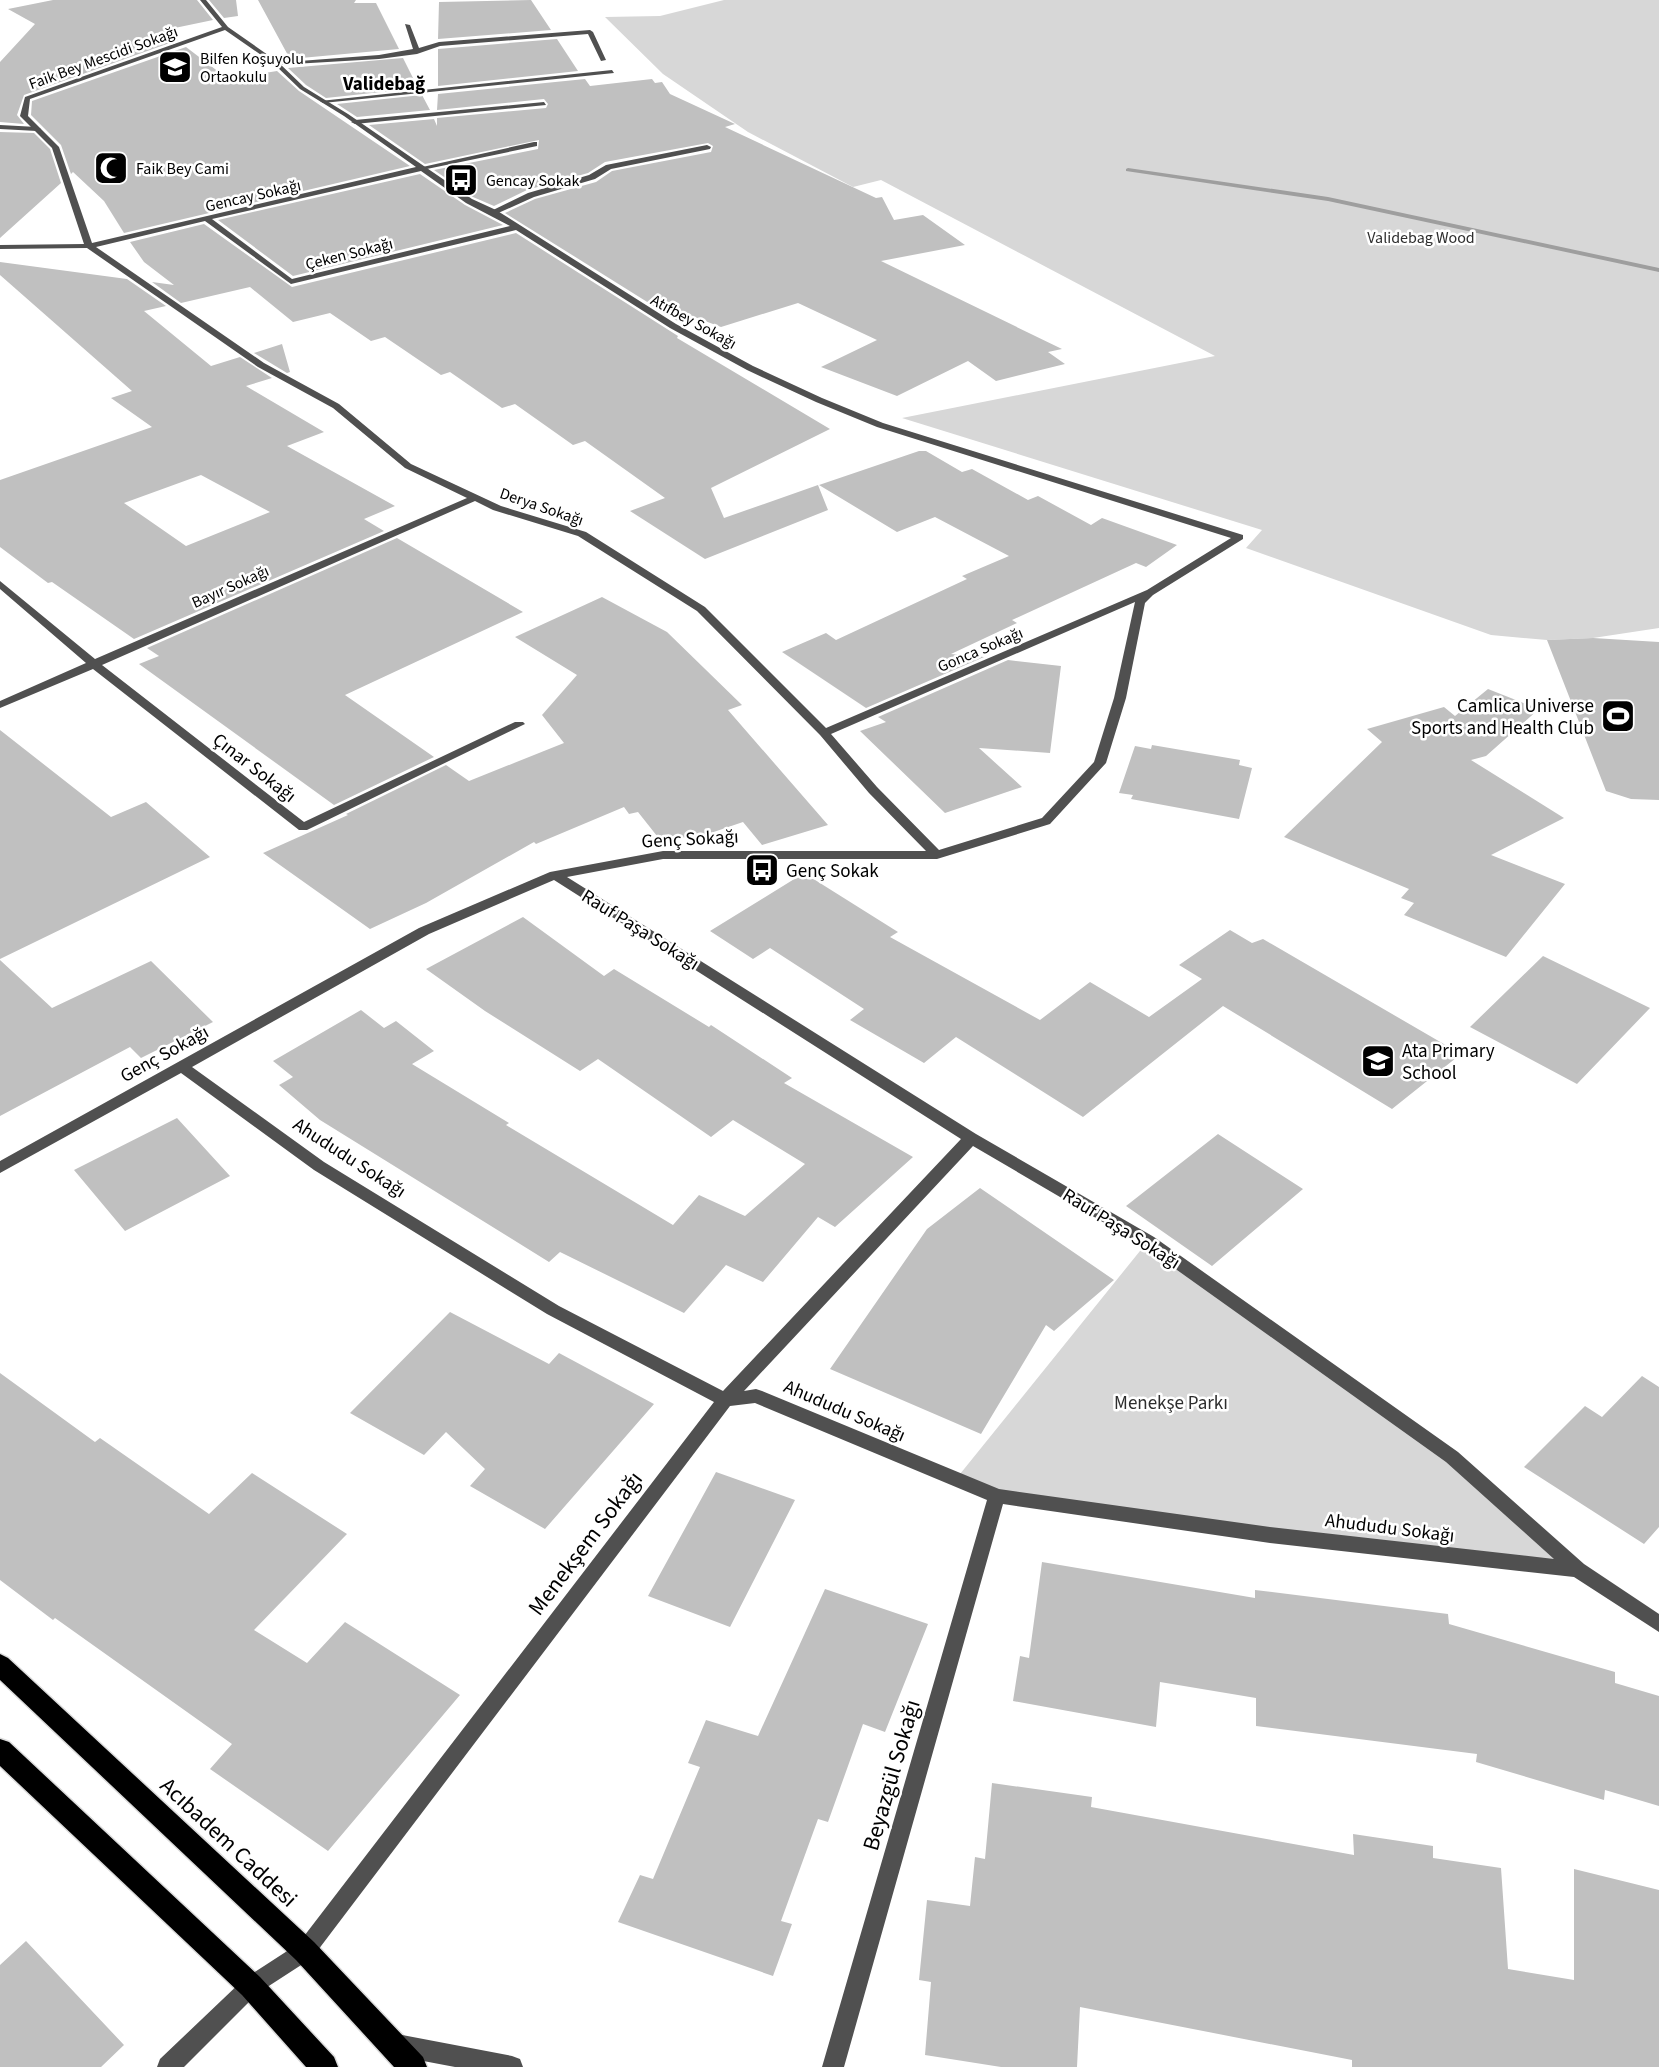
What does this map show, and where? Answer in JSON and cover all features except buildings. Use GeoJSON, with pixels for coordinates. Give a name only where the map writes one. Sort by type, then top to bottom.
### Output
{"type":"FeatureCollection","features":[{"type":"Feature","properties":{"kind":"main road","name":"Acıbadem Caddesi"},"geometry":{"type":"LineString","coordinates":[[0,1665],[305,1951],[413,2067]]}},
{"type":"Feature","properties":{"kind":"main road"},"geometry":{"type":"LineString","coordinates":[[0,1750],[251,1986],[324,2067]]}},
{"type":"Feature","properties":{"kind":"street","name":"Atıfbey Sokağı"},"geometry":{"type":"LineString","coordinates":[[203,0],[226,28],[276,63],[302,88],[469,201],[493,212],[514,228],[673,326],[750,368],[880,425],[1239,537],[1149,593]]}},
{"type":"Feature","properties":{"kind":"street"},"geometry":{"type":"LineString","coordinates":[[407,25],[417,52]]}},
{"type":"Feature","properties":{"kind":"street","name":"Faik Bey Mescidi Sokağı"},"geometry":{"type":"LineString","coordinates":[[89,246],[55,146],[24,116],[27,98],[226,28]]}},
{"type":"Feature","properties":{"kind":"street"},"geometry":{"type":"LineString","coordinates":[[276,63],[417,52],[439,44],[590,32],[603,60]]}},
{"type":"Feature","properties":{"kind":"street"},"geometry":{"type":"LineString","coordinates":[[323,101],[612,72]]}},
{"type":"Feature","properties":{"kind":"street"},"geometry":{"type":"LineString","coordinates":[[355,122],[544,104]]}},
{"type":"Feature","properties":{"kind":"street"},"geometry":{"type":"LineString","coordinates":[[0,127],[37,129]]}},
{"type":"Feature","properties":{"kind":"street","name":"Gencay Sokağı"},"geometry":{"type":"LineString","coordinates":[[0,247],[89,246],[534,144]]}},
{"type":"Feature","properties":{"kind":"street"},"geometry":{"type":"LineString","coordinates":[[493,212],[531,195],[592,177],[609,167],[707,148]]}},
{"type":"Feature","properties":{"kind":"street","name":"Çeken Sokağı"},"geometry":{"type":"LineString","coordinates":[[208,220],[290,282],[514,228]]}},
{"type":"Feature","properties":{"kind":"street","name":"Derya Sokağı"},"geometry":{"type":"LineString","coordinates":[[89,246],[261,365],[336,406],[408,466],[497,508],[582,534],[701,610],[824,733],[873,790],[937,855]]}},
{"type":"Feature","properties":{"kind":"street","name":"Bayır Sokağı"},"geometry":{"type":"LineString","coordinates":[[0,705],[474,498]]}},
{"type":"Feature","properties":{"kind":"street","name":"Çınar Sokağı"},"geometry":{"type":"LineString","coordinates":[[0,584],[94,664],[303,827],[519,724]]}},
{"type":"Feature","properties":{"kind":"street","name":"Gonca Sokağı"},"geometry":{"type":"LineString","coordinates":[[824,733],[1149,593]]}},
{"type":"Feature","properties":{"kind":"street","name":"Genç Sokağı"},"geometry":{"type":"LineString","coordinates":[[0,1168],[424,931],[555,875],[663,855],[937,855],[1046,821],[1100,762],[1119,698],[1140,602],[1149,593]]}},
{"type":"Feature","properties":{"kind":"street","name":"Rauf Paşa Sokağı"},"geometry":{"type":"LineString","coordinates":[[555,875],[971,1138],[1148,1241],[1452,1457],[1578,1570],[1659,1624]]}},
{"type":"Feature","properties":{"kind":"street","name":"Ahududu Sokağı"},"geometry":{"type":"LineString","coordinates":[[180,1066],[319,1166],[530,1296],[725,1400],[756,1396],[997,1496],[1270,1535],[1578,1570]]}},
{"type":"Feature","properties":{"kind":"street","name":"Menekşem Sokağı"},"geometry":{"type":"LineString","coordinates":[[168,2067],[251,1986],[305,1951],[725,1400],[971,1138]]}},
{"type":"Feature","properties":{"kind":"street","name":"Beyazgül Sokağı"},"geometry":{"type":"LineString","coordinates":[[833,2067],[997,1496]]}},
{"type":"Feature","properties":{"kind":"street"},"geometry":{"type":"LineString","coordinates":[[390,2044],[512,2067]]}},
{"type":"Feature","properties":{"kind":"green space","name":"Validebag Wood"},"geometry":{"type":"Polygon","coordinates":[[[724,0],[1659,0],[1659,628],[1593,638],[1547,640],[1491,635],[1246,548],[1262,530],[902,418],[1215,356],[881,180],[853,187],[748,132],[663,74],[605,17],[660,16],[724,0]]]}},
{"type":"Feature","properties":{"kind":"green space","name":"Menekşe Parkı"},"geometry":{"type":"Polygon","coordinates":[[[1148,1241],[1452,1457],[1578,1570],[997,1496],[956,1479],[1148,1241]]]}},
{"type":"Feature","properties":{"kind":"waterway"},"geometry":{"type":"LineString","coordinates":[[1128,170],[1328,199],[1659,270]]}},
{"type":"Feature","properties":{"kind":"place","name":"Bilfen Koşuyolu Ortaokulu"},"geometry":{"type":"Point","coordinates":[175,67]}},
{"type":"Feature","properties":{"kind":"place","name":"Faik Bey Cami"},"geometry":{"type":"Point","coordinates":[111,168]}},
{"type":"Feature","properties":{"kind":"place","name":"Gencay Sokak"},"geometry":{"type":"Point","coordinates":[461,180]}},
{"type":"Feature","properties":{"kind":"place","name":"Camlica Universe Sports and Health Club"},"geometry":{"type":"Point","coordinates":[1618,716]}},
{"type":"Feature","properties":{"kind":"place","name":"Genç Sokak"},"geometry":{"type":"Point","coordinates":[762,870]}},
{"type":"Feature","properties":{"kind":"place","name":"Ata Primary School"},"geometry":{"type":"Point","coordinates":[1378,1061]}},
{"type":"Feature","properties":{"kind":"district","name":"Validebağ"},"geometry":{"type":"Point","coordinates":[384,83]}}]}
